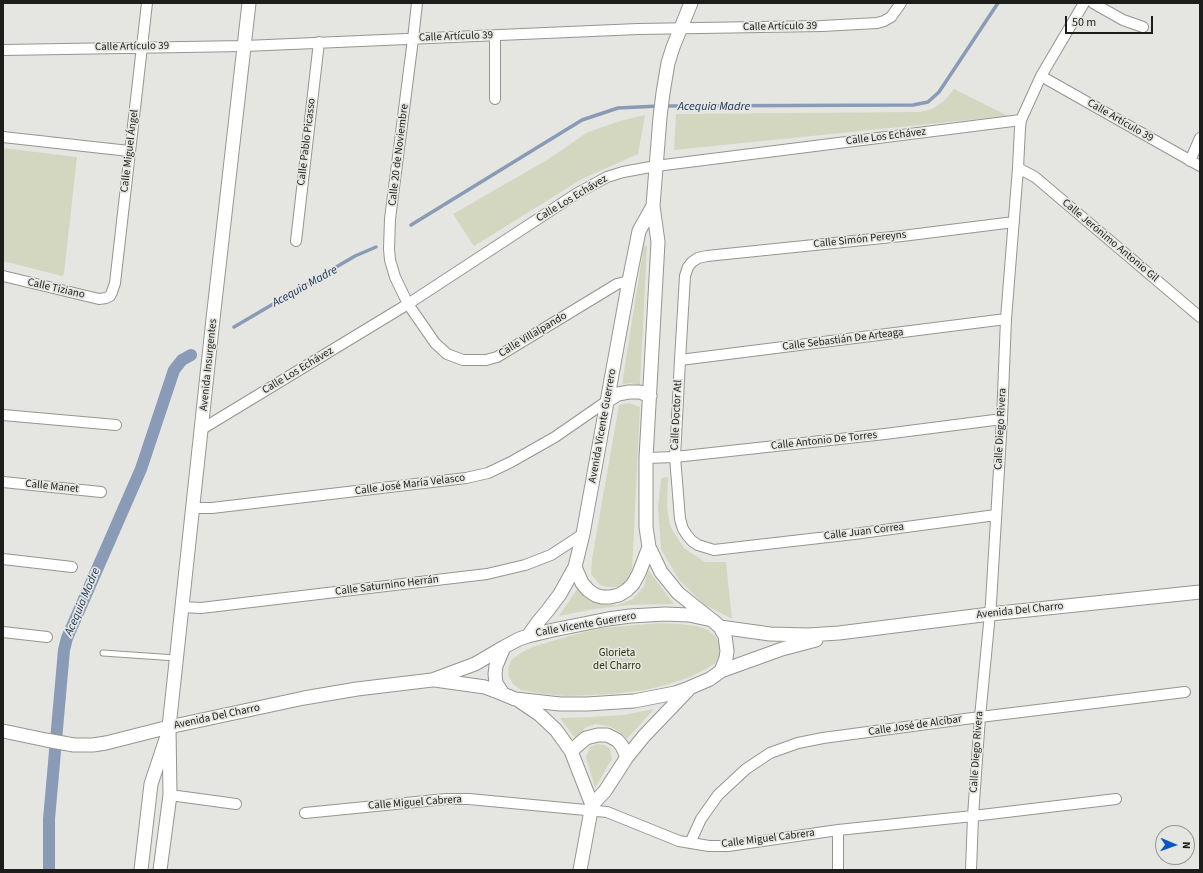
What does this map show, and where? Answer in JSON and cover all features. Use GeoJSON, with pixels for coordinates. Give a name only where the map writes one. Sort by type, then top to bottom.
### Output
{"type":"FeatureCollection","features":[{"type":"Feature","properties":{"kind":"street","name":"Calle Miguel Ángel"},"geometry":{"type":"LineString","coordinates":[[108,297],[112,292],[114,284],[147,3]]}},
{"type":"Feature","properties":{"kind":"street","name":"Avenida Insurgentes"},"geometry":{"type":"LineString","coordinates":[[160,870],[170,795],[169,727],[213,319],[250,3]]}},
{"type":"Feature","properties":{"kind":"street","name":"Calle 20 de Noviembre"},"geometry":{"type":"LineString","coordinates":[[408,304],[395,277],[390,260],[389,239],[390,219],[417,3]]}},
{"type":"Feature","properties":{"kind":"street","name":"Avenida Vicente Guerrero"},"geometry":{"type":"LineString","coordinates":[[691,3],[682,28],[673,46],[668,63],[660,117],[653,206],[658,242],[646,458],[646,527],[649,547],[661,572],[678,593],[716,623]]}},
{"type":"Feature","properties":{"kind":"street","name":"Calle Artículo 39"},"geometry":{"type":"LineString","coordinates":[[3,50],[245,46],[682,28],[822,26],[877,23],[884,21],[891,17],[901,3]]}},
{"type":"Feature","properties":{"kind":"street","name":"Calle Diego Rivera"},"geometry":{"type":"LineString","coordinates":[[971,870],[980,717],[990,614],[1002,419],[1006,319],[1021,120],[1041,76],[1084,3]]}},
{"type":"Feature","properties":{"kind":"street"},"geometry":{"type":"LineString","coordinates":[[1093,3],[1123,20],[1144,27]]}},
{"type":"Feature","properties":{"kind":"street"},"geometry":{"type":"LineString","coordinates":[[495,99],[496,36]]}},
{"type":"Feature","properties":{"kind":"street","name":"Calle Pablo Picasso"},"geometry":{"type":"LineString","coordinates":[[296,241],[319,42]]}},
{"type":"Feature","properties":{"kind":"street","name":"Calle Artículo 39"},"geometry":{"type":"LineString","coordinates":[[1041,76],[1200,166]]}},
{"type":"Feature","properties":{"kind":"street","name":"Calle Los Echávez"},"geometry":{"type":"LineString","coordinates":[[202,429],[408,304],[594,183],[607,177],[623,172],[656,166],[1021,120]]}},
{"type":"Feature","properties":{"kind":"street"},"geometry":{"type":"LineString","coordinates":[[3,137],[129,151]]}},
{"type":"Feature","properties":{"kind":"street"},"geometry":{"type":"LineString","coordinates":[[1190,161],[1200,138]]}},
{"type":"Feature","properties":{"kind":"street","name":"Calle Jerónimo Antonio Gil"},"geometry":{"type":"LineString","coordinates":[[1018,168],[1035,177],[1200,317]]}},
{"type":"Feature","properties":{"kind":"street","name":"Avenida Vicente Guerrero"},"geometry":{"type":"LineString","coordinates":[[528,636],[560,594],[574,567],[583,534],[639,231],[653,206]]}},
{"type":"Feature","properties":{"kind":"street","name":"Calle Simón Pereyns"},"geometry":{"type":"LineString","coordinates":[[707,256],[902,236],[1014,222]]}},
{"type":"Feature","properties":{"kind":"street","name":"Calle Doctor Atl"},"geometry":{"type":"LineString","coordinates":[[707,256],[698,258],[692,262],[688,267],[685,276],[675,457],[680,519],[683,529],[692,541],[714,550],[731,549]]}},
{"type":"Feature","properties":{"kind":"street","name":"Calle Tiziano"},"geometry":{"type":"LineString","coordinates":[[3,277],[91,297],[103,299],[108,297]]}},
{"type":"Feature","properties":{"kind":"street","name":"Calle Villalpando"},"geometry":{"type":"LineString","coordinates":[[408,304],[435,343],[447,354],[463,360],[486,360],[498,357],[617,284],[629,281]]}},
{"type":"Feature","properties":{"kind":"street","name":"Calle Sebastián De Arteaga"},"geometry":{"type":"LineString","coordinates":[[680,360],[1006,319]]}},
{"type":"Feature","properties":{"kind":"street"},"geometry":{"type":"LineString","coordinates":[[607,401],[618,394],[628,392],[640,392],[650,396]]}},
{"type":"Feature","properties":{"kind":"street","name":"Calle José María Velasco"},"geometry":{"type":"LineString","coordinates":[[193,508],[212,508],[466,478],[488,473],[512,462],[555,437],[607,401]]}},
{"type":"Feature","properties":{"kind":"street"},"geometry":{"type":"LineString","coordinates":[[3,414],[116,425]]}},
{"type":"Feature","properties":{"kind":"street","name":"Calle Antonio De Torres"},"geometry":{"type":"LineString","coordinates":[[646,458],[675,457],[885,434],[1002,419]]}},
{"type":"Feature","properties":{"kind":"street","name":"Calle Manet"},"geometry":{"type":"LineString","coordinates":[[3,482],[101,492]]}},
{"type":"Feature","properties":{"kind":"street","name":"Calle Juan Correa"},"geometry":{"type":"LineString","coordinates":[[731,549],[996,515]]}},
{"type":"Feature","properties":{"kind":"street","name":"Calle Saturnino Herrán"},"geometry":{"type":"LineString","coordinates":[[182,607],[201,608],[487,574],[525,566],[551,555],[583,534]]}},
{"type":"Feature","properties":{"kind":"street"},"geometry":{"type":"LineString","coordinates":[[574,567],[582,583],[595,595],[610,597],[619,595],[633,584],[649,547]]}},
{"type":"Feature","properties":{"kind":"street"},"geometry":{"type":"LineString","coordinates":[[3,559],[72,567]]}},
{"type":"Feature","properties":{"kind":"street","name":"Avenida Del Charro"},"geometry":{"type":"LineString","coordinates":[[716,623],[744,631],[770,634],[840,634],[990,614],[1200,592]]}},
{"type":"Feature","properties":{"kind":"street","name":"Calle Vicente Guerrero"},"geometry":{"type":"LineString","coordinates":[[504,647],[528,636],[608,619],[630,616],[664,614],[689,615],[716,623]]}},
{"type":"Feature","properties":{"kind":"street"},"geometry":{"type":"LineString","coordinates":[[516,699],[560,704],[605,704],[657,697],[689,688],[710,679],[721,671],[727,651],[725,636],[716,623]]}},
{"type":"Feature","properties":{"kind":"street"},"geometry":{"type":"LineString","coordinates":[[3,632],[47,637]]}},
{"type":"Feature","properties":{"kind":"street","name":"Avenida Del Charro"},"geometry":{"type":"LineString","coordinates":[[721,671],[782,649],[840,634]]}},
{"type":"Feature","properties":{"kind":"street"},"geometry":{"type":"LineString","coordinates":[[504,647],[498,658],[495,674],[496,683],[503,694],[516,699],[540,715],[556,730],[571,751],[591,807],[580,870]]}},
{"type":"Feature","properties":{"kind":"street","name":"Avenida Del Charro"},"geometry":{"type":"LineString","coordinates":[[3,731],[74,745],[106,744],[169,727],[304,698],[358,689],[432,680],[475,664],[504,647]]}},
{"type":"Feature","properties":{"kind":"street","name":"Avenida Del Charro"},"geometry":{"type":"LineString","coordinates":[[432,680],[485,687],[503,694]]}},
{"type":"Feature","properties":{"kind":"street"},"geometry":{"type":"LineString","coordinates":[[591,807],[644,736],[689,688]]}},
{"type":"Feature","properties":{"kind":"street","name":"Calle José de Alcíbar"},"geometry":{"type":"LineString","coordinates":[[690,843],[701,819],[718,796],[746,769],[770,753],[798,743],[823,738],[980,717],[1185,692]]}},
{"type":"Feature","properties":{"kind":"street","name":"Avenida Insurgentes"},"geometry":{"type":"LineString","coordinates":[[141,870],[151,784],[169,727]]}},
{"type":"Feature","properties":{"kind":"street"},"geometry":{"type":"LineString","coordinates":[[571,751],[586,738],[598,735],[607,735],[616,740],[622,746],[627,757]]}},
{"type":"Feature","properties":{"kind":"street"},"geometry":{"type":"LineString","coordinates":[[170,795],[236,804]]}},
{"type":"Feature","properties":{"kind":"street","name":"Calle Miguel Cabrera"},"geometry":{"type":"LineString","coordinates":[[305,813],[446,799],[469,799],[591,807],[614,814],[679,841],[708,846],[728,846],[838,830],[1116,799]]}},
{"type":"Feature","properties":{"kind":"street"},"geometry":{"type":"LineString","coordinates":[[838,830],[838,870]]}},
{"type":"Feature","properties":{"kind":"lane"},"geometry":{"type":"LineString","coordinates":[[103,653],[177,658]]}},
{"type":"Feature","properties":{"kind":"green space"},"geometry":{"type":"Polygon","coordinates":[[[954,89],[1008,116],[674,150],[676,114],[919,112],[932,109],[944,101],[954,89]]]}},
{"type":"Feature","properties":{"kind":"green space"},"geometry":{"type":"Polygon","coordinates":[[[645,115],[638,154],[582,179],[474,246],[453,214],[547,160],[588,132],[620,121],[645,115]]]}},
{"type":"Feature","properties":{"kind":"green space"},"geometry":{"type":"Polygon","coordinates":[[[3,148],[77,157],[64,274],[62,276],[3,261],[3,148]]]}},
{"type":"Feature","properties":{"kind":"green space"},"geometry":{"type":"Polygon","coordinates":[[[644,245],[647,246],[640,386],[631,383],[622,384],[644,245]]]}},
{"type":"Feature","properties":{"kind":"green space"},"geometry":{"type":"Polygon","coordinates":[[[629,403],[640,407],[632,570],[626,583],[618,587],[607,587],[600,585],[591,574],[592,559],[619,405],[629,403]]]}},
{"type":"Feature","properties":{"kind":"green space"},"geometry":{"type":"Polygon","coordinates":[[[668,477],[667,507],[670,526],[684,548],[705,562],[726,562],[732,619],[705,605],[679,580],[661,549],[658,508],[661,478],[668,477]]]}},
{"type":"Feature","properties":{"kind":"green space"},"geometry":{"type":"Polygon","coordinates":[[[648,570],[674,604],[630,605],[594,609],[559,616],[578,588],[587,598],[599,604],[617,605],[633,599],[644,586],[648,570]]]}},
{"type":"Feature","properties":{"kind":"green space","name":"Glorieta del Charro"},"geometry":{"type":"Polygon","coordinates":[[[659,623],[697,626],[708,630],[715,636],[721,647],[719,656],[715,663],[690,677],[666,685],[645,690],[613,694],[566,696],[542,694],[521,690],[513,684],[509,677],[508,669],[511,660],[532,647],[602,628],[659,623]]]}},
{"type":"Feature","properties":{"kind":"green space"},"geometry":{"type":"Polygon","coordinates":[[[654,709],[627,739],[621,733],[609,726],[595,724],[585,728],[575,738],[560,718],[623,715],[654,709]]]}},
{"type":"Feature","properties":{"kind":"green space"},"geometry":{"type":"Polygon","coordinates":[[[597,744],[605,745],[610,749],[612,759],[595,788],[586,757],[590,747],[597,744]]]}},
{"type":"Feature","properties":{"kind":"waterway","name":"Acequia Madre"},"geometry":{"type":"LineString","coordinates":[[665,106],[913,105],[928,102],[939,92],[998,3]]}},
{"type":"Feature","properties":{"kind":"waterway","name":"Acequia Madre"},"geometry":{"type":"LineString","coordinates":[[411,225],[582,120],[618,108],[659,106]]}},
{"type":"Feature","properties":{"kind":"waterway","name":"Acequia Madre"},"geometry":{"type":"LineString","coordinates":[[234,327],[355,256],[376,247]]}},
{"type":"Feature","properties":{"kind":"waterway","name":"Acequia Madre"},"geometry":{"type":"LineString","coordinates":[[49,870],[49,819],[64,650],[67,638],[141,469],[174,370],[182,360],[191,355]]}}]}
